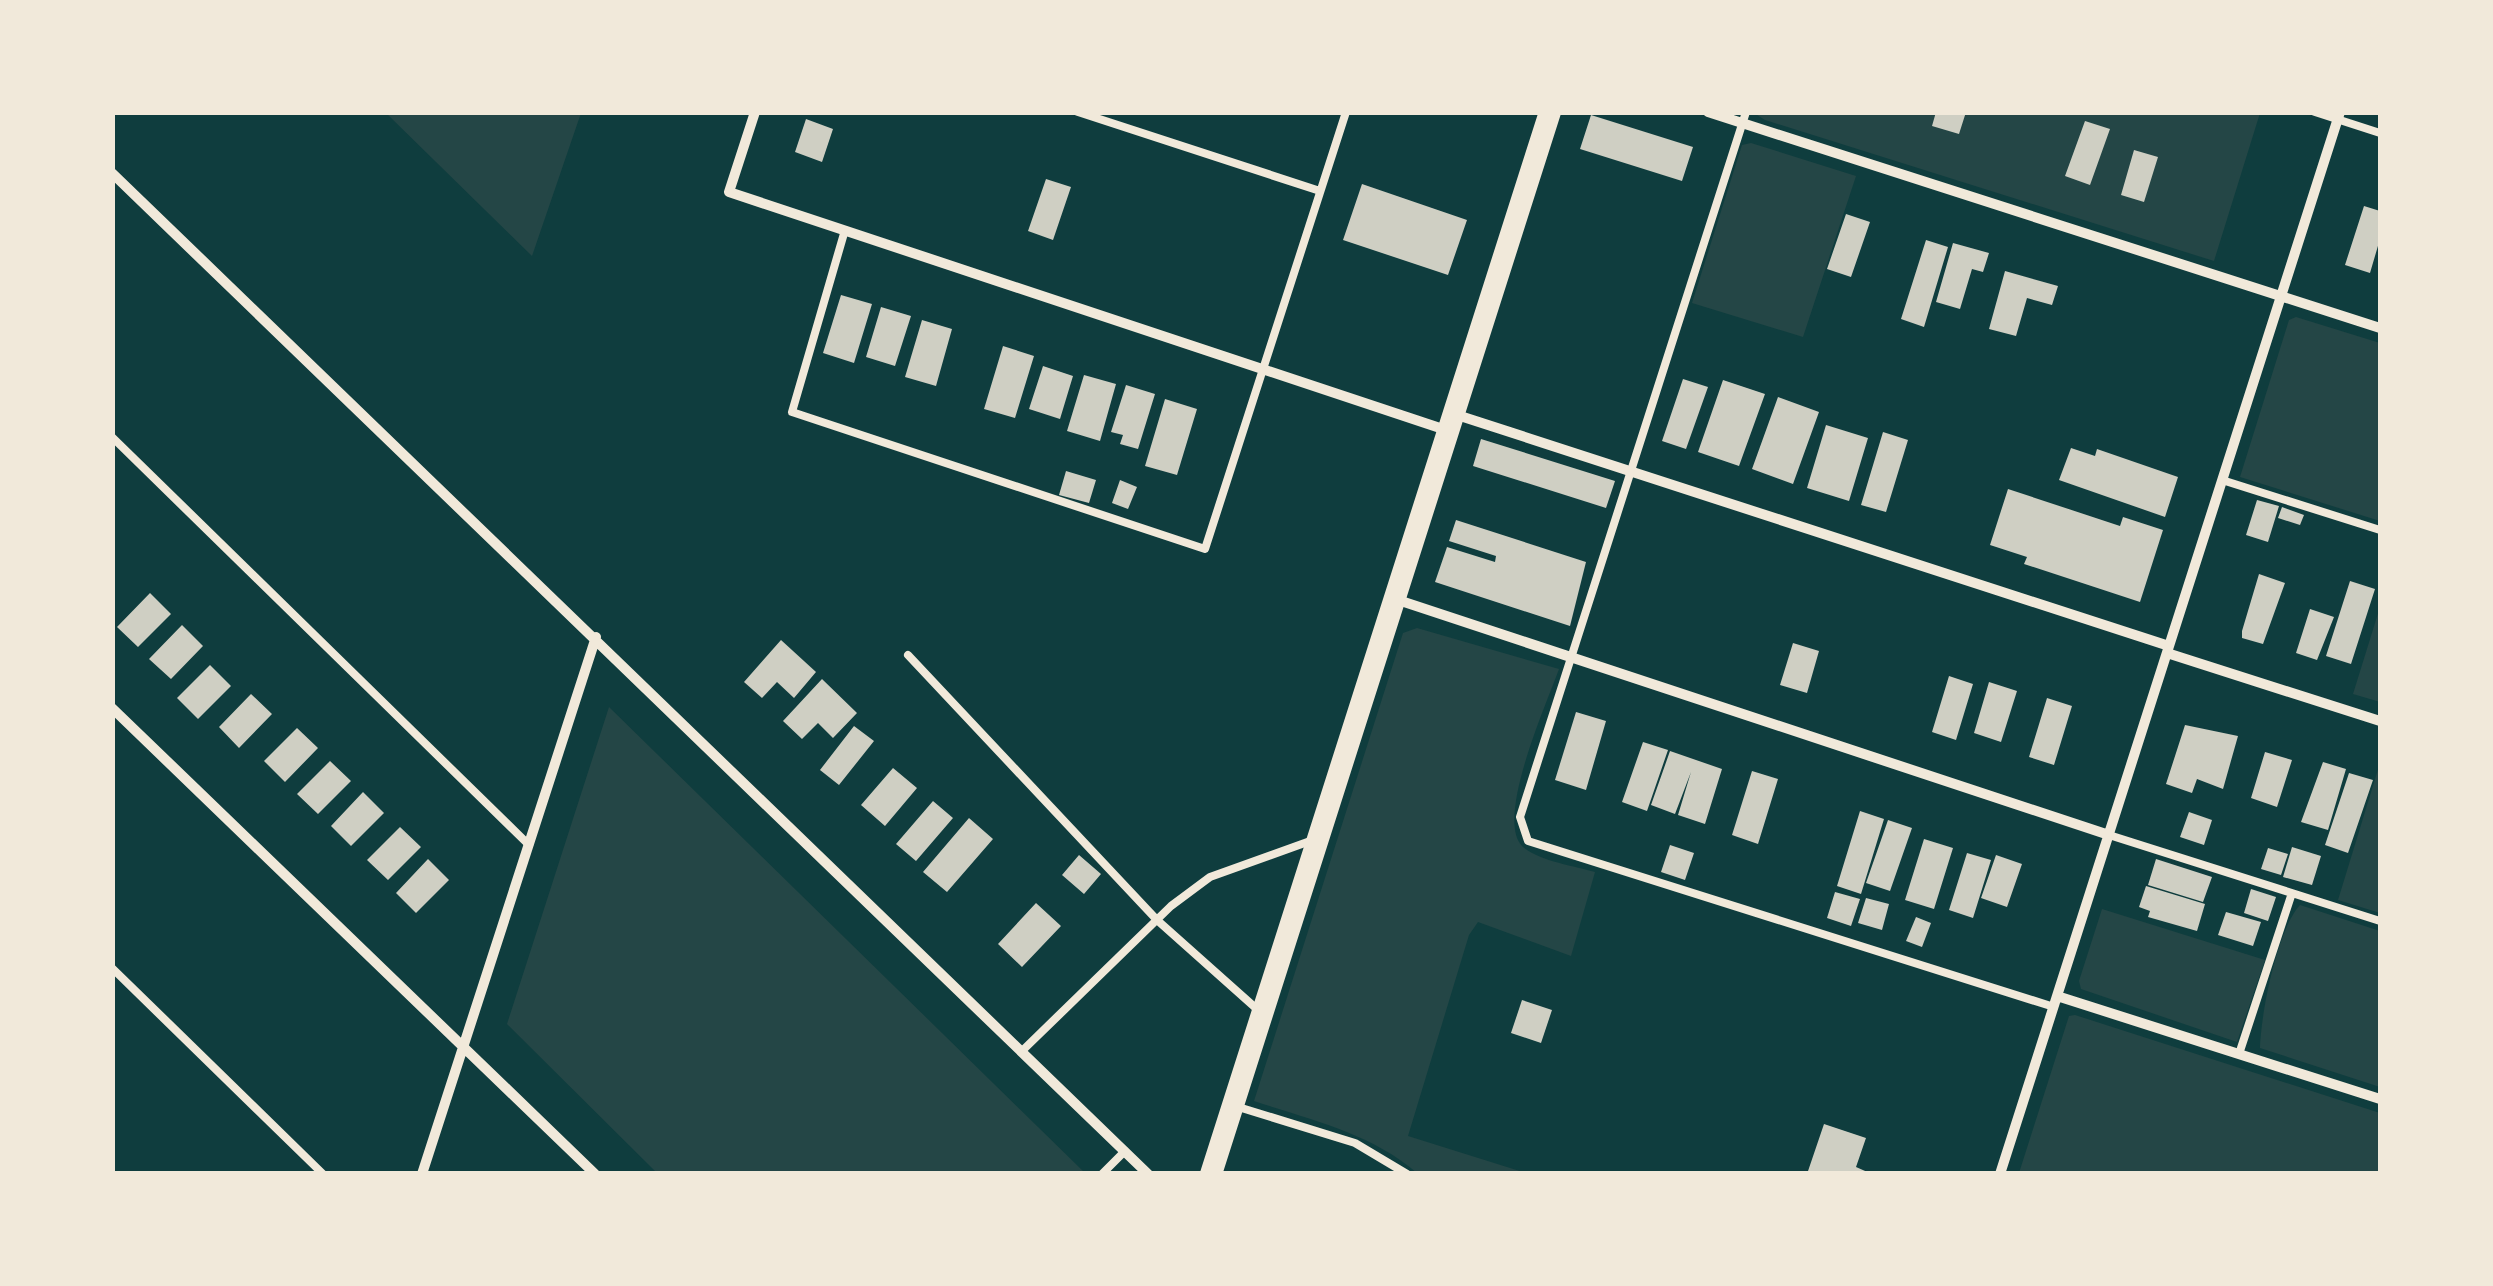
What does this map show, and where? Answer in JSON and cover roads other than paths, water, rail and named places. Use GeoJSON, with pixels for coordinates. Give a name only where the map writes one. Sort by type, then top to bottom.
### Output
{"type":"FeatureCollection","features":[{"type":"Feature","properties":{"kind":"main road"},"geometry":{"type":"LineString","coordinates":[[1211,1174],[1550,112]]}},
{"type":"Feature","properties":{"kind":"street"},"geometry":{"type":"LineString","coordinates":[[755,112],[729,192],[1264,369],[1631,472],[2380,721]]}},
{"type":"Feature","properties":{"kind":"street"},"geometry":{"type":"LineString","coordinates":[[1708,112],[1745,118],[2380,328]]}},
{"type":"Feature","properties":{"kind":"street"},"geometry":{"type":"LineString","coordinates":[[2000,1174],[2339,116]]}},
{"type":"Feature","properties":{"kind":"street"},"geometry":{"type":"LineString","coordinates":[[112,173],[1148,1174]]}},
{"type":"Feature","properties":{"kind":"street"},"geometry":{"type":"LineString","coordinates":[[1394,599],[2108,834]]}},
{"type":"Feature","properties":{"kind":"street"},"geometry":{"type":"LineString","coordinates":[[422,1174],[596,637]]}},
{"type":"Feature","properties":{"kind":"street"},"geometry":{"type":"LineString","coordinates":[[112,708],[595,1174]]}},
{"type":"Feature","properties":{"kind":"street"},"geometry":{"type":"LineString","coordinates":[[2055,1002],[2380,1099]]}},
{"type":"Feature","properties":{"kind":"lane"},"geometry":{"type":"LineString","coordinates":[[1078,112],[1320,191]]}},
{"type":"Feature","properties":{"kind":"lane"},"geometry":{"type":"LineString","coordinates":[[845,230],[792,412],[1206,549],[1346,112]]}},
{"type":"Feature","properties":{"kind":"lane"},"geometry":{"type":"LineString","coordinates":[[2315,112],[2339,116],[2380,133]]}},
{"type":"Feature","properties":{"kind":"lane"},"geometry":{"type":"LineString","coordinates":[[1745,118],[1520,816],[1528,841],[2055,1002]]}},
{"type":"Feature","properties":{"kind":"lane"},"geometry":{"type":"LineString","coordinates":[[112,437],[529,844]]}},
{"type":"Feature","properties":{"kind":"lane"},"geometry":{"type":"LineString","coordinates":[[2222,480],[2380,530]]}},
{"type":"Feature","properties":{"kind":"lane"},"geometry":{"type":"LineString","coordinates":[[908,655],[1157,920],[1262,1013]]}},
{"type":"Feature","properties":{"kind":"lane"},"geometry":{"type":"LineString","coordinates":[[2108,834],[2380,920]]}},
{"type":"Feature","properties":{"kind":"lane"},"geometry":{"type":"LineString","coordinates":[[1022,1051],[1157,920],[1210,877],[1318,838]]}},
{"type":"Feature","properties":{"kind":"lane"},"geometry":{"type":"LineString","coordinates":[[2239,1054],[2292,892]]}},
{"type":"Feature","properties":{"kind":"lane"},"geometry":{"type":"LineString","coordinates":[[112,968],[323,1174]]}},
{"type":"Feature","properties":{"kind":"lane"},"geometry":{"type":"LineString","coordinates":[[1233,1105],[1355,1143],[1406,1174]]}},
{"type":"Feature","properties":{"kind":"lane"},"geometry":{"type":"LineString","coordinates":[[1102,1174],[1125,1151]]}}]}
